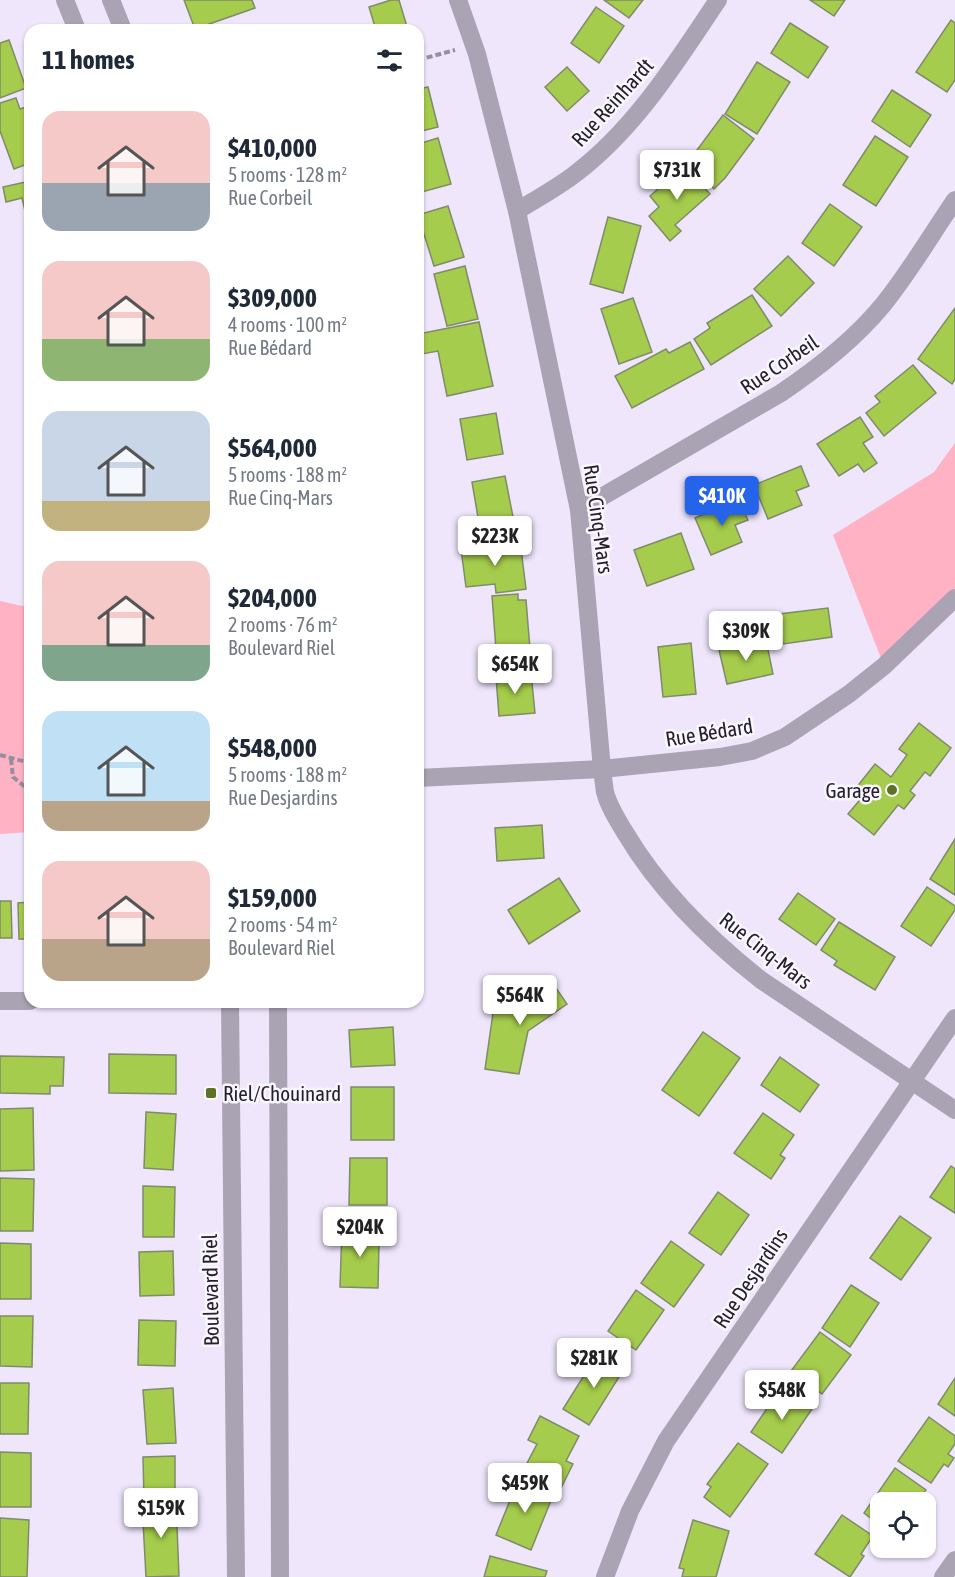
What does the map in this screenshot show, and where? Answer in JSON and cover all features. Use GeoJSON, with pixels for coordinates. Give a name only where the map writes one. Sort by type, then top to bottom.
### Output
{"type":"FeatureCollection","features":[{"type":"Feature","properties":{"kind":"street"},"geometry":{"type":"LineString","coordinates":[[65,0],[75,24]]}},
{"type":"Feature","properties":{"kind":"street"},"geometry":{"type":"LineString","coordinates":[[111,0],[121,24]]}},
{"type":"Feature","properties":{"kind":"street","name":"Rue Cinq-Mars"},"geometry":{"type":"LineString","coordinates":[[458,0],[474,45],[517,211],[579,510],[602,769],[606,794],[614,815],[651,872],[679,905],[734,958],[761,980],[955,1110]]}},
{"type":"Feature","properties":{"kind":"street","name":"Rue Reinhardt"},"geometry":{"type":"LineString","coordinates":[[517,211],[574,175],[599,155],[628,125],[676,63],[718,0]]}},
{"type":"Feature","properties":{"kind":"street","name":"Rue Corbeil"},"geometry":{"type":"LineString","coordinates":[[579,510],[812,373],[837,352],[882,306],[955,200]]}},
{"type":"Feature","properties":{"kind":"street","name":"Rue Bédard"},"geometry":{"type":"LineString","coordinates":[[424,778],[602,769],[720,757],[752,751],[784,737],[849,694],[885,666],[955,598]]}},
{"type":"Feature","properties":{"kind":"street"},"geometry":{"type":"LineString","coordinates":[[0,1001],[24,1001]]}},
{"type":"Feature","properties":{"kind":"street","name":"Boulevard Riel"},"geometry":{"type":"LineString","coordinates":[[230,1008],[236,1577]]}},
{"type":"Feature","properties":{"kind":"street"},"geometry":{"type":"LineString","coordinates":[[278,1008],[280,1577]]}},
{"type":"Feature","properties":{"kind":"street","name":"Rue Desjardins"},"geometry":{"type":"LineString","coordinates":[[605,1577],[630,1511],[666,1441],[955,1018]]}},
{"type":"Feature","properties":{"kind":"street"},"geometry":{"type":"LineString","coordinates":[[943,1577],[955,1560]]}},
{"type":"Feature","properties":{"kind":"path"},"geometry":{"type":"LineString","coordinates":[[424,58],[474,45]]}},
{"type":"Feature","properties":{"kind":"path"},"geometry":{"type":"LineString","coordinates":[[0,755],[24,762]]}},
{"type":"Feature","properties":{"kind":"path"},"geometry":{"type":"LineString","coordinates":[[11,759],[13,777],[24,787]]}},
{"type":"Feature","properties":{"kind":"shaded area"},"geometry":{"type":"Polygon","coordinates":[[[955,443],[955,598],[884,666],[833,535],[934,472],[955,443]]]}},
{"type":"Feature","properties":{"kind":"shaded area"},"geometry":{"type":"Polygon","coordinates":[[[0,601],[24,606],[24,832],[0,834],[0,601]]]}},
{"type":"Feature","properties":{"kind":"building"},"geometry":{"type":"Polygon","coordinates":[[[184,0],[252,0],[255,8],[209,24],[193,24],[184,0]]]}},
{"type":"Feature","properties":{"kind":"building"},"geometry":{"type":"Polygon","coordinates":[[[391,0],[399,0],[406,24],[374,24],[369,7],[391,0]]]}},
{"type":"Feature","properties":{"kind":"building"},"geometry":{"type":"Polygon","coordinates":[[[604,0],[643,0],[629,18],[604,0]]]}},
{"type":"Feature","properties":{"kind":"building"},"geometry":{"type":"Polygon","coordinates":[[[810,0],[845,0],[834,16],[810,0]]]}},
{"type":"Feature","properties":{"kind":"building"},"geometry":{"type":"Polygon","coordinates":[[[596,7],[624,26],[599,63],[571,43],[596,7]]]}},
{"type":"Feature","properties":{"kind":"building"},"geometry":{"type":"Polygon","coordinates":[[[951,20],[955,23],[955,80],[947,92],[916,72],[951,20]]]}},
{"type":"Feature","properties":{"kind":"building"},"geometry":{"type":"Polygon","coordinates":[[[790,23],[828,47],[808,78],[771,53],[790,23]]]}},
{"type":"Feature","properties":{"kind":"building"},"geometry":{"type":"Polygon","coordinates":[[[9,40],[24,82],[24,89],[0,98],[0,43],[9,40]]]}},
{"type":"Feature","properties":{"kind":"building"},"geometry":{"type":"Polygon","coordinates":[[[757,62],[790,82],[757,134],[725,114],[757,62]]]}},
{"type":"Feature","properties":{"kind":"building"},"geometry":{"type":"Polygon","coordinates":[[[567,67],[589,91],[567,111],[545,87],[567,67]]]}},
{"type":"Feature","properties":{"kind":"building"},"geometry":{"type":"Polygon","coordinates":[[[428,87],[438,127],[424,130],[424,88],[428,87]]]}},
{"type":"Feature","properties":{"kind":"building"},"geometry":{"type":"Polygon","coordinates":[[[892,90],[931,115],[910,147],[872,121],[892,90]]]}},
{"type":"Feature","properties":{"kind":"building"},"geometry":{"type":"Polygon","coordinates":[[[16,98],[20,109],[24,108],[24,165],[14,169],[0,131],[0,103],[16,98]]]}},
{"type":"Feature","properties":{"kind":"building"},"geometry":{"type":"Polygon","coordinates":[[[723,115],[754,139],[714,189],[696,170],[704,161],[694,154],[723,115]]]}},
{"type":"Feature","properties":{"kind":"building"},"geometry":{"type":"Polygon","coordinates":[[[875,136],[908,157],[876,206],[843,185],[875,136]]]}},
{"type":"Feature","properties":{"kind":"building"},"geometry":{"type":"Polygon","coordinates":[[[438,138],[451,184],[424,191],[424,142],[438,138]]]}},
{"type":"Feature","properties":{"kind":"building"},"geometry":{"type":"Polygon","coordinates":[[[684,166],[710,194],[675,225],[681,231],[670,241],[649,216],[659,207],[650,196],[684,166]]]}},
{"type":"Feature","properties":{"kind":"building"},"geometry":{"type":"Polygon","coordinates":[[[24,182],[24,206],[22,198],[6,202],[3,187],[24,182]]]}},
{"type":"Feature","properties":{"kind":"building"},"geometry":{"type":"Polygon","coordinates":[[[830,204],[862,227],[834,266],[802,243],[830,204]]]}},
{"type":"Feature","properties":{"kind":"building"},"geometry":{"type":"Polygon","coordinates":[[[448,206],[464,257],[434,266],[424,234],[424,213],[448,206]]]}},
{"type":"Feature","properties":{"kind":"building"},"geometry":{"type":"Polygon","coordinates":[[[608,217],[641,226],[623,293],[590,284],[608,217]]]}},
{"type":"Feature","properties":{"kind":"building"},"geometry":{"type":"Polygon","coordinates":[[[788,256],[814,283],[781,316],[754,289],[788,256]]]}},
{"type":"Feature","properties":{"kind":"building"},"geometry":{"type":"Polygon","coordinates":[[[465,266],[478,319],[447,326],[434,274],[465,266]]]}},
{"type":"Feature","properties":{"kind":"building"},"geometry":{"type":"Polygon","coordinates":[[[752,295],[772,326],[711,365],[694,339],[710,328],[707,323],[752,295]]]}},
{"type":"Feature","properties":{"kind":"building"},"geometry":{"type":"Polygon","coordinates":[[[633,298],[652,352],[619,364],[601,309],[633,298]]]}},
{"type":"Feature","properties":{"kind":"building"},"geometry":{"type":"Polygon","coordinates":[[[955,308],[955,379],[952,384],[918,359],[955,308]]]}},
{"type":"Feature","properties":{"kind":"building"},"geometry":{"type":"Polygon","coordinates":[[[479,322],[493,386],[447,396],[438,351],[424,354],[424,333],[479,322]]]}},
{"type":"Feature","properties":{"kind":"building"},"geometry":{"type":"Polygon","coordinates":[[[690,342],[704,369],[632,408],[615,376],[666,349],[669,353],[690,342]]]}},
{"type":"Feature","properties":{"kind":"building"},"geometry":{"type":"Polygon","coordinates":[[[913,365],[936,393],[884,436],[866,413],[880,402],[875,396],[913,365]]]}},
{"type":"Feature","properties":{"kind":"building"},"geometry":{"type":"Polygon","coordinates":[[[496,413],[503,454],[467,460],[460,419],[496,413]]]}},
{"type":"Feature","properties":{"kind":"building"},"geometry":{"type":"Polygon","coordinates":[[[860,417],[873,437],[863,443],[877,463],[864,472],[858,464],[839,476],[817,444],[860,417]]]}},
{"type":"Feature","properties":{"kind":"building"},"geometry":{"type":"Polygon","coordinates":[[[801,466],[809,486],[796,491],[802,505],[768,519],[754,485],[801,466]]]}},
{"type":"Feature","properties":{"kind":"building"},"geometry":{"type":"Polygon","coordinates":[[[505,476],[514,522],[480,529],[472,482],[505,476]]]}},
{"type":"Feature","properties":{"kind":"building"},"geometry":{"type":"Polygon","coordinates":[[[738,499],[748,520],[735,525],[742,542],[711,555],[695,518],[738,499]]]}},
{"type":"Feature","properties":{"kind":"building"},"geometry":{"type":"Polygon","coordinates":[[[681,533],[694,569],[647,586],[634,550],[681,533]]]}},
{"type":"Feature","properties":{"kind":"building"},"geometry":{"type":"Polygon","coordinates":[[[520,541],[526,589],[496,593],[495,584],[466,587],[461,549],[520,541]]]}},
{"type":"Feature","properties":{"kind":"building"},"geometry":{"type":"Polygon","coordinates":[[[518,594],[518,600],[526,600],[531,661],[497,663],[492,596],[518,594]]]}},
{"type":"Feature","properties":{"kind":"building"},"geometry":{"type":"Polygon","coordinates":[[[828,608],[832,637],[783,644],[779,614],[828,608]]]}},
{"type":"Feature","properties":{"kind":"building"},"geometry":{"type":"Polygon","coordinates":[[[766,640],[773,674],[727,684],[719,650],[766,640]]]}},
{"type":"Feature","properties":{"kind":"building"},"geometry":{"type":"Polygon","coordinates":[[[691,643],[696,694],[663,697],[658,647],[691,643]]]}},
{"type":"Feature","properties":{"kind":"building"},"geometry":{"type":"Polygon","coordinates":[[[531,673],[535,713],[499,716],[496,677],[531,673]]]}},
{"type":"Feature","properties":{"kind":"building"},"geometry":{"type":"Polygon","coordinates":[[[919,723],[951,748],[930,776],[925,772],[910,791],[915,795],[904,809],[898,805],[874,835],[848,814],[864,795],[856,788],[875,764],[891,777],[907,755],[899,749],[919,723]]]}},
{"type":"Feature","properties":{"kind":"building"},"geometry":{"type":"Polygon","coordinates":[[[542,825],[544,858],[497,861],[495,828],[542,825]]]}},
{"type":"Feature","properties":{"kind":"building"},"geometry":{"type":"Polygon","coordinates":[[[955,839],[955,895],[930,879],[955,839]]]}},
{"type":"Feature","properties":{"kind":"building"},"geometry":{"type":"Polygon","coordinates":[[[559,878],[580,911],[529,944],[508,910],[559,878]]]}},
{"type":"Feature","properties":{"kind":"building"},"geometry":{"type":"Polygon","coordinates":[[[927,887],[955,906],[955,910],[931,946],[901,926],[927,887]]]}},
{"type":"Feature","properties":{"kind":"building"},"geometry":{"type":"Polygon","coordinates":[[[798,893],[835,919],[816,945],[779,919],[798,893]]]}},
{"type":"Feature","properties":{"kind":"building"},"geometry":{"type":"Polygon","coordinates":[[[0,901],[11,901],[12,938],[0,938],[0,901]]]}},
{"type":"Feature","properties":{"kind":"building"},"geometry":{"type":"Polygon","coordinates":[[[24,902],[24,939],[19,939],[18,903],[24,902]]]}},
{"type":"Feature","properties":{"kind":"building"},"geometry":{"type":"Polygon","coordinates":[[[839,922],[895,957],[875,990],[834,965],[837,961],[821,950],[839,922]]]}},
{"type":"Feature","properties":{"kind":"building"},"geometry":{"type":"Polygon","coordinates":[[[549,978],[567,1004],[528,1031],[519,1074],[485,1069],[493,1013],[549,978]]]}},
{"type":"Feature","properties":{"kind":"building"},"geometry":{"type":"Polygon","coordinates":[[[393,1027],[395,1065],[351,1067],[349,1030],[393,1027]]]}},
{"type":"Feature","properties":{"kind":"building"},"geometry":{"type":"Polygon","coordinates":[[[703,1032],[740,1058],[699,1116],[662,1090],[703,1032]]]}},
{"type":"Feature","properties":{"kind":"building"},"geometry":{"type":"Polygon","coordinates":[[[109,1054],[176,1055],[176,1094],[109,1093],[109,1054]]]}},
{"type":"Feature","properties":{"kind":"building"},"geometry":{"type":"Polygon","coordinates":[[[0,1056],[64,1057],[63,1086],[50,1086],[50,1094],[0,1093],[0,1056]]]}},
{"type":"Feature","properties":{"kind":"building"},"geometry":{"type":"Polygon","coordinates":[[[780,1057],[819,1085],[800,1112],[761,1085],[780,1057]]]}},
{"type":"Feature","properties":{"kind":"building"},"geometry":{"type":"Polygon","coordinates":[[[351,1087],[394,1087],[394,1140],[351,1140],[351,1087]]]}},
{"type":"Feature","properties":{"kind":"building"},"geometry":{"type":"Polygon","coordinates":[[[33,1108],[34,1170],[0,1171],[0,1109],[33,1108]]]}},
{"type":"Feature","properties":{"kind":"building"},"geometry":{"type":"Polygon","coordinates":[[[146,1112],[176,1114],[173,1170],[144,1168],[146,1112]]]}},
{"type":"Feature","properties":{"kind":"building"},"geometry":{"type":"Polygon","coordinates":[[[763,1113],[794,1135],[780,1155],[785,1158],[771,1179],[734,1153],[763,1113]]]}},
{"type":"Feature","properties":{"kind":"building"},"geometry":{"type":"Polygon","coordinates":[[[350,1158],[387,1158],[387,1205],[349,1205],[350,1158]]]}},
{"type":"Feature","properties":{"kind":"building"},"geometry":{"type":"Polygon","coordinates":[[[951,1166],[955,1169],[955,1213],[930,1197],[951,1166]]]}},
{"type":"Feature","properties":{"kind":"building"},"geometry":{"type":"Polygon","coordinates":[[[0,1178],[34,1179],[33,1231],[0,1231],[0,1178]]]}},
{"type":"Feature","properties":{"kind":"building"},"geometry":{"type":"Polygon","coordinates":[[[143,1186],[175,1187],[174,1237],[143,1237],[143,1186]]]}},
{"type":"Feature","properties":{"kind":"building"},"geometry":{"type":"Polygon","coordinates":[[[718,1192],[749,1215],[721,1255],[689,1233],[718,1192]]]}},
{"type":"Feature","properties":{"kind":"building"},"geometry":{"type":"Polygon","coordinates":[[[900,1216],[931,1238],[901,1280],[870,1258],[900,1216]]]}},
{"type":"Feature","properties":{"kind":"building"},"geometry":{"type":"Polygon","coordinates":[[[342,1228],[383,1229],[382,1244],[379,1244],[378,1288],[340,1287],[342,1228]]]}},
{"type":"Feature","properties":{"kind":"building"},"geometry":{"type":"Polygon","coordinates":[[[671,1241],[704,1265],[674,1307],[641,1283],[671,1241]]]}},
{"type":"Feature","properties":{"kind":"building"},"geometry":{"type":"Polygon","coordinates":[[[0,1243],[31,1244],[31,1299],[0,1299],[0,1243]]]}},
{"type":"Feature","properties":{"kind":"building"},"geometry":{"type":"Polygon","coordinates":[[[173,1251],[174,1295],[140,1296],[139,1252],[173,1251]]]}},
{"type":"Feature","properties":{"kind":"building"},"geometry":{"type":"Polygon","coordinates":[[[851,1285],[879,1303],[850,1347],[822,1328],[851,1285]]]}},
{"type":"Feature","properties":{"kind":"building"},"geometry":{"type":"Polygon","coordinates":[[[636,1290],[664,1310],[636,1350],[608,1331],[636,1290]]]}},
{"type":"Feature","properties":{"kind":"building"},"geometry":{"type":"Polygon","coordinates":[[[0,1316],[33,1316],[32,1367],[0,1366],[0,1316]]]}},
{"type":"Feature","properties":{"kind":"building"},"geometry":{"type":"Polygon","coordinates":[[[139,1320],[176,1321],[175,1366],[138,1365],[139,1320]]]}},
{"type":"Feature","properties":{"kind":"building"},"geometry":{"type":"Polygon","coordinates":[[[820,1332],[851,1355],[822,1394],[791,1371],[820,1332]]]}},
{"type":"Feature","properties":{"kind":"building"},"geometry":{"type":"Polygon","coordinates":[[[598,1353],[624,1369],[589,1425],[563,1409],[598,1353]]]}},
{"type":"Feature","properties":{"kind":"building"},"geometry":{"type":"Polygon","coordinates":[[[955,1378],[955,1416],[938,1404],[955,1378]]]}},
{"type":"Feature","properties":{"kind":"building"},"geometry":{"type":"Polygon","coordinates":[[[0,1383],[29,1383],[28,1434],[0,1434],[0,1383]]]}},
{"type":"Feature","properties":{"kind":"building"},"geometry":{"type":"Polygon","coordinates":[[[173,1388],[176,1443],[147,1444],[143,1390],[173,1388]]]}},
{"type":"Feature","properties":{"kind":"building"},"geometry":{"type":"Polygon","coordinates":[[[781,1388],[812,1409],[782,1453],[751,1432],[781,1388]]]}},
{"type":"Feature","properties":{"kind":"building"},"geometry":{"type":"Polygon","coordinates":[[[540,1416],[579,1436],[566,1461],[573,1464],[561,1488],[524,1469],[537,1444],[528,1440],[540,1416]]]}},
{"type":"Feature","properties":{"kind":"building"},"geometry":{"type":"Polygon","coordinates":[[[929,1417],[955,1436],[955,1444],[948,1454],[954,1458],[948,1467],[944,1464],[931,1483],[898,1461],[929,1417]]]}},
{"type":"Feature","properties":{"kind":"building"},"geometry":{"type":"Polygon","coordinates":[[[738,1443],[768,1464],[730,1517],[704,1497],[711,1487],[707,1484],[738,1443]]]}},
{"type":"Feature","properties":{"kind":"building"},"geometry":{"type":"Polygon","coordinates":[[[0,1452],[31,1453],[31,1507],[0,1507],[0,1452]]]}},
{"type":"Feature","properties":{"kind":"building"},"geometry":{"type":"Polygon","coordinates":[[[175,1456],[175,1500],[144,1500],[143,1457],[175,1456]]]}},
{"type":"Feature","properties":{"kind":"building"},"geometry":{"type":"Polygon","coordinates":[[[895,1468],[926,1490],[924,1492],[878,1492],[895,1468]]]}},
{"type":"Feature","properties":{"kind":"building"},"geometry":{"type":"Polygon","coordinates":[[[519,1478],[554,1493],[531,1550],[496,1535],[519,1478]]]}},
{"type":"Feature","properties":{"kind":"building"},"geometry":{"type":"Polygon","coordinates":[[[176,1502],[179,1576],[146,1577],[142,1503],[176,1502]]]}},
{"type":"Feature","properties":{"kind":"building"},"geometry":{"type":"Polygon","coordinates":[[[870,1504],[870,1518],[864,1513],[870,1504]]]}},
{"type":"Feature","properties":{"kind":"building"},"geometry":{"type":"Polygon","coordinates":[[[842,1515],[870,1534],[870,1540],[861,1554],[864,1556],[850,1577],[815,1554],[842,1515]]]}},
{"type":"Feature","properties":{"kind":"building"},"geometry":{"type":"Polygon","coordinates":[[[0,1518],[29,1520],[27,1577],[0,1577],[0,1518]]]}},
{"type":"Feature","properties":{"kind":"building"},"geometry":{"type":"Polygon","coordinates":[[[693,1520],[729,1531],[716,1577],[682,1577],[684,1569],[679,1568],[693,1520]]]}},
{"type":"Feature","properties":{"kind":"building"},"geometry":{"type":"Polygon","coordinates":[[[490,1556],[547,1571],[545,1577],[484,1577],[490,1556]]]}},
{"type":"Feature","properties":{"kind":"place","name":"Garage"},"geometry":{"type":"Point","coordinates":[892,790]}},
{"type":"Feature","properties":{"kind":"place","name":"Riel/Chouinard"},"geometry":{"type":"Point","coordinates":[211,1093]}}]}
